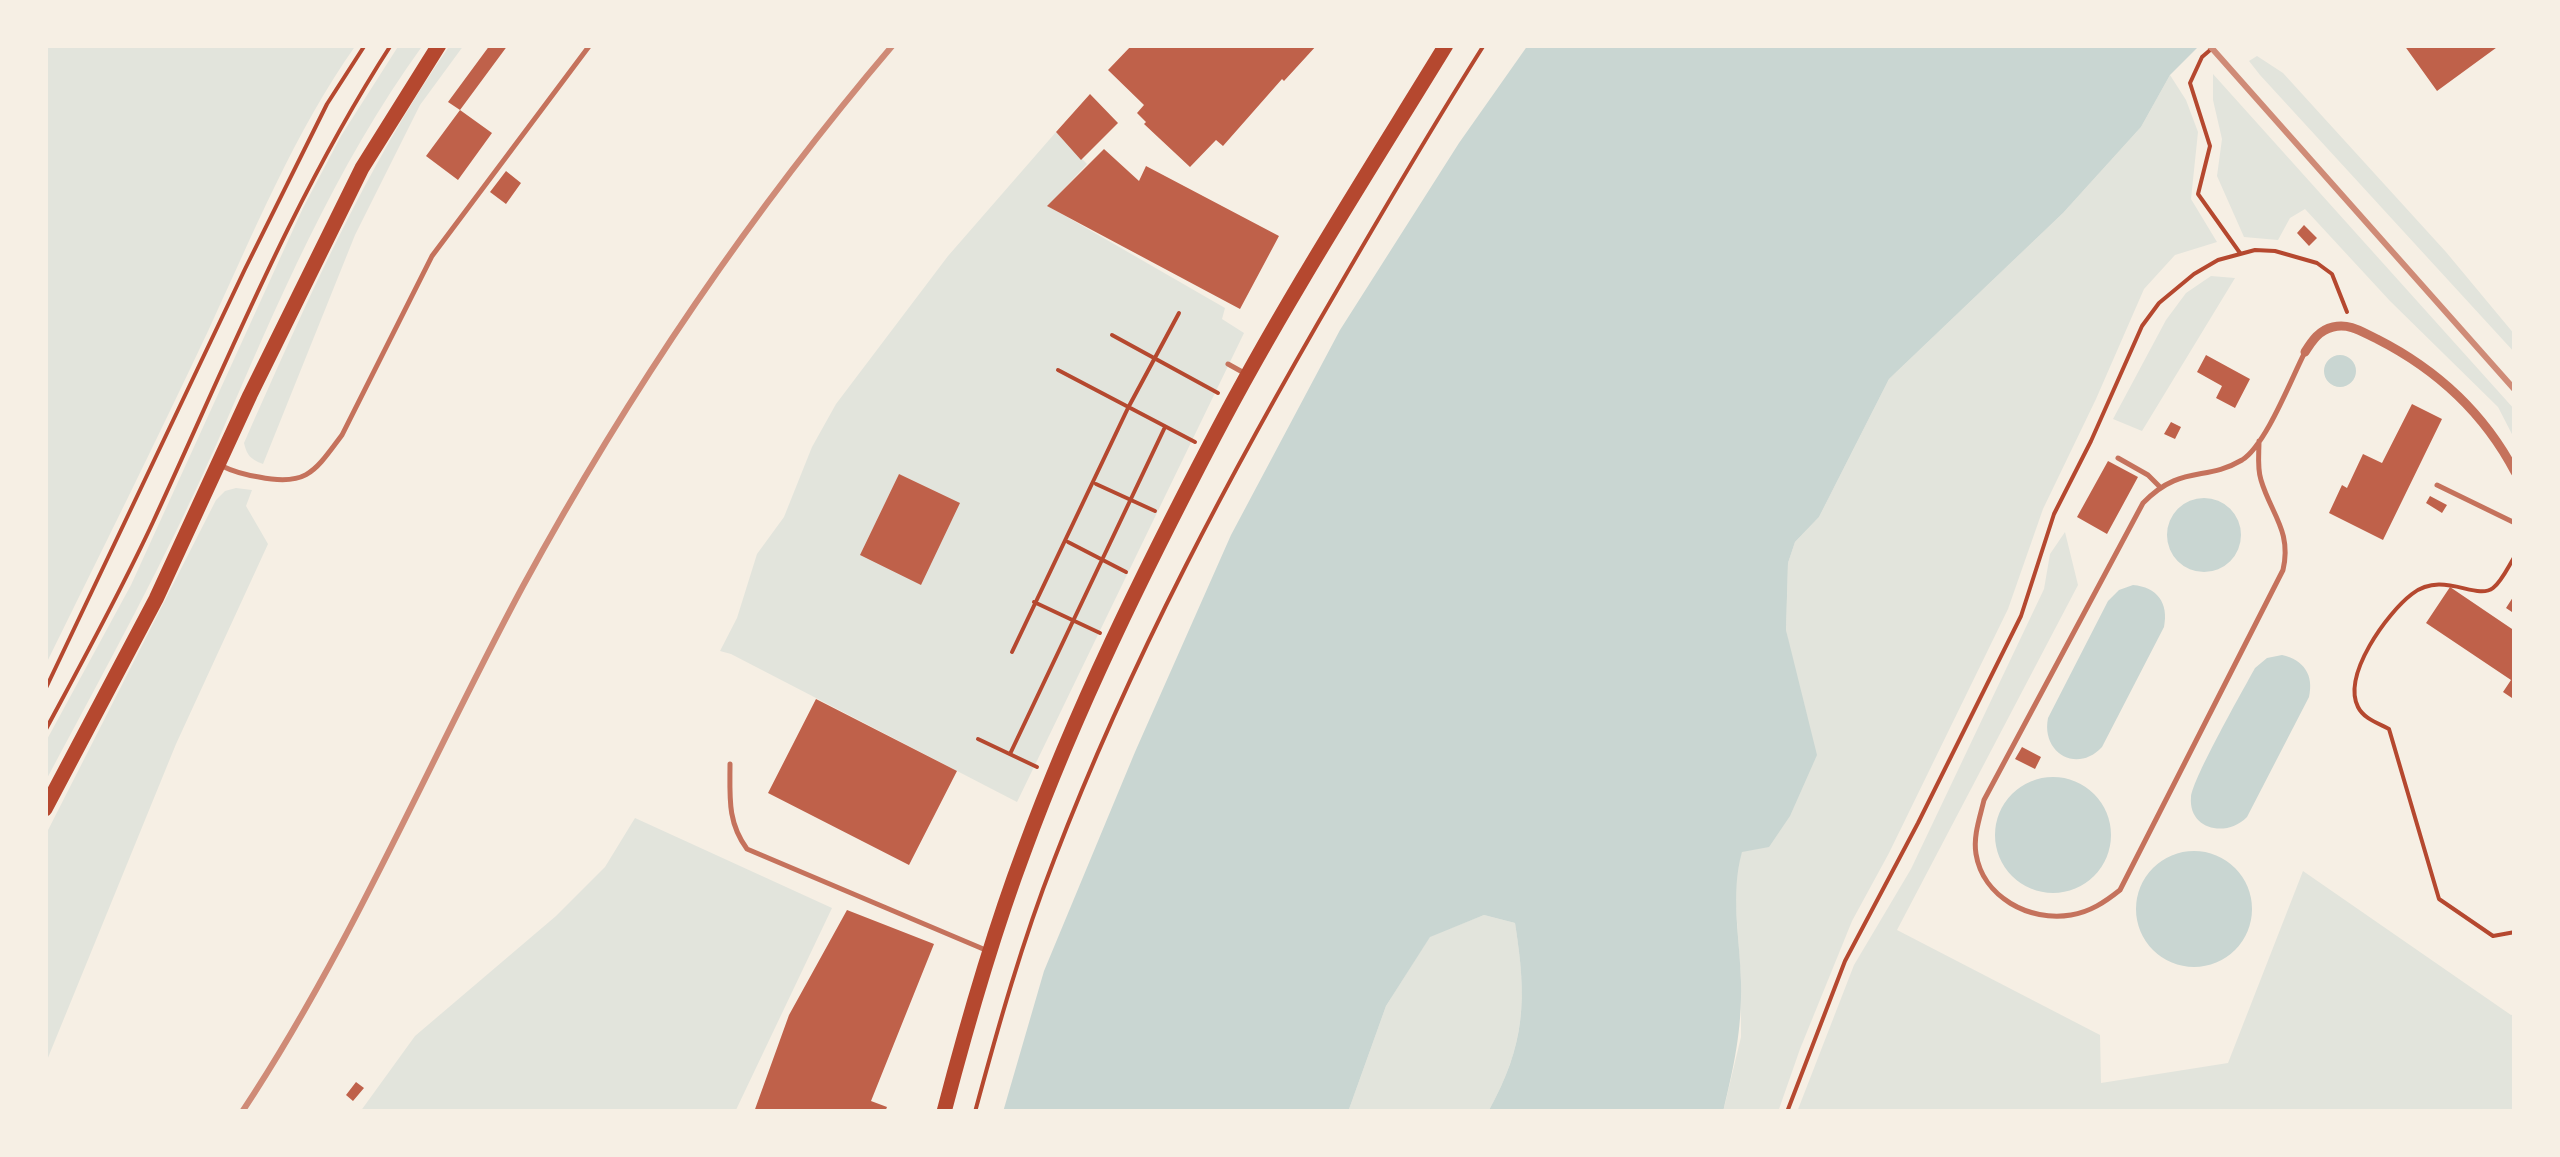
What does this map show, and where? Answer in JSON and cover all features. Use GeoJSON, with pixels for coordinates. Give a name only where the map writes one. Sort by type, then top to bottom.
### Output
{"type":"FeatureCollection","features":[{"type":"Feature","properties":{"kind":"main road"},"geometry":{"type":"LineString","coordinates":[[45,809],[156,599],[362,168],[439,45]]}},
{"type":"Feature","properties":{"kind":"main road"},"geometry":{"type":"LineString","coordinates":[[944,1112],[989,952],[1055,773],[1144,580],[1215,436],[1446,45]]}},
{"type":"Feature","properties":{"kind":"street"},"geometry":{"type":"LineString","coordinates":[[2305,352],[2316,335],[2332,327],[2352,326],[2424,367],[2456,392],[2484,423],[2515,472]]}},
{"type":"Feature","properties":{"kind":"lane"},"geometry":{"type":"LineString","coordinates":[[220,464],[234,472],[288,482],[308,476],[323,460],[342,435],[432,256],[590,45]]}},
{"type":"Feature","properties":{"kind":"lane"},"geometry":{"type":"LineString","coordinates":[[2259,441],[2260,475],[2279,516],[2287,556],[2284,570],[2120,890],[2086,911],[2068,916],[2042,915],[2005,901],[1991,890],[1975,852],[1984,800],[2144,503],[2159,486],[2177,478],[2244,459],[2259,441],[2305,352]]}},
{"type":"Feature","properties":{"kind":"lane"},"geometry":{"type":"LineString","coordinates":[[1228,364],[1249,376]]}},
{"type":"Feature","properties":{"kind":"lane"},"geometry":{"type":"LineString","coordinates":[[2118,458],[2159,486]]}},
{"type":"Feature","properties":{"kind":"lane"},"geometry":{"type":"LineString","coordinates":[[2437,485],[2515,524]]}},
{"type":"Feature","properties":{"kind":"lane"},"geometry":{"type":"LineString","coordinates":[[730,764],[730,810],[735,832],[747,849],[989,952]]}},
{"type":"Feature","properties":{"kind":"path"},"geometry":{"type":"LineString","coordinates":[[45,690],[286,186],[327,104],[366,45]]}},
{"type":"Feature","properties":{"kind":"path"},"geometry":{"type":"LineString","coordinates":[[45,731],[153,522],[302,198],[350,108],[391,45]]}},
{"type":"Feature","properties":{"kind":"path"},"geometry":{"type":"LineString","coordinates":[[974,1112],[1052,864],[1171,593],[1300,353],[1484,45]]}},
{"type":"Feature","properties":{"kind":"path"},"geometry":{"type":"LineString","coordinates":[[2216,45],[2202,57],[2190,83],[2210,146],[2198,194],[2240,252]]}},
{"type":"Feature","properties":{"kind":"path"},"geometry":{"type":"LineString","coordinates":[[1787,1112],[1846,961],[2021,616],[2054,514],[2092,441],[2136,339],[2159,303],[2218,260],[2240,252],[2275,251],[2317,263],[2332,274],[2352,326]]}},
{"type":"Feature","properties":{"kind":"path"},"geometry":{"type":"LineString","coordinates":[[1012,652],[1128,408],[1179,313]]}},
{"type":"Feature","properties":{"kind":"path"},"geometry":{"type":"LineString","coordinates":[[1112,335],[1224,396]]}},
{"type":"Feature","properties":{"kind":"path"},"geometry":{"type":"LineString","coordinates":[[1058,370],[1199,444]]}},
{"type":"Feature","properties":{"kind":"path"},"geometry":{"type":"LineString","coordinates":[[1010,754],[1165,427]]}},
{"type":"Feature","properties":{"kind":"path"},"geometry":{"type":"LineString","coordinates":[[1094,483],[1164,515]]}},
{"type":"Feature","properties":{"kind":"path"},"geometry":{"type":"LineString","coordinates":[[1066,542],[1144,580]]}},
{"type":"Feature","properties":{"kind":"path"},"geometry":{"type":"LineString","coordinates":[[2515,556],[2494,588],[2480,593],[2443,582],[2414,592],[2367,650],[2356,672],[2354,695],[2366,717],[2390,729],[2439,899],[2493,936],[2515,932]]}},
{"type":"Feature","properties":{"kind":"path"},"geometry":{"type":"LineString","coordinates":[[1034,602],[1105,635]]}},
{"type":"Feature","properties":{"kind":"path"},"geometry":{"type":"LineString","coordinates":[[978,739],[1046,771]]}},
{"type":"Feature","properties":{"kind":"shaded area"},"geometry":{"type":"Polygon","coordinates":[[[45,45],[356,45],[313,112],[276,184],[45,666],[45,45]]]}},
{"type":"Feature","properties":{"kind":"shaded area"},"geometry":{"type":"Polygon","coordinates":[[[399,45],[423,45],[362,139],[309,238],[177,529],[45,782],[45,743],[131,585],[303,208],[341,136],[399,45]]]}},
{"type":"Feature","properties":{"kind":"shaded area"},"geometry":{"type":"Polygon","coordinates":[[[450,45],[464,45],[420,105],[355,235],[263,464],[250,456],[244,443],[363,189],[450,45]]]}},
{"type":"Feature","properties":{"kind":"shaded area"},"geometry":{"type":"Polygon","coordinates":[[[1528,45],[2200,45],[2170,75],[2141,127],[2063,213],[1889,379],[1819,517],[1795,542],[1788,563],[1786,630],[1817,755],[1790,816],[1769,847],[1742,852],[1736,900],[1740,1016],[1723,1112],[1488,1112],[1510,1064],[1522,998],[1515,923],[1484,915],[1430,937],[1386,1006],[1348,1112],[1003,1112],[1044,971],[1231,535],[1340,330],[1459,143],[1528,45]]]}},
{"type":"Feature","properties":{"kind":"shaded area"},"geometry":{"type":"Polygon","coordinates":[[[2257,56],[2283,73],[2446,252],[2515,335],[2515,353],[2260,75],[2249,61],[2257,56]]]}},
{"type":"Feature","properties":{"kind":"shaded area"},"geometry":{"type":"Polygon","coordinates":[[[2213,74],[2515,410],[2515,440],[2498,407],[2390,301],[2305,209],[2290,218],[2278,240],[2244,237],[2217,176],[2222,139],[2213,100],[2213,74]]]}},
{"type":"Feature","properties":{"kind":"shaded area"},"geometry":{"type":"Polygon","coordinates":[[[2170,75],[2186,100],[2198,132],[2191,199],[2217,242],[2175,255],[2144,289],[2043,509],[2008,609],[1852,921],[1778,1112],[1723,1112],[1741,1037],[1734,878],[1794,672],[1786,630],[1788,563],[1795,542],[1819,517],[1889,379],[2063,213],[2141,127],[2170,75]]]}},
{"type":"Feature","properties":{"kind":"shaded area"},"geometry":{"type":"Polygon","coordinates":[[[1056,132],[1087,164],[1048,206],[1225,308],[1222,319],[1244,333],[1017,802],[720,651],[737,618],[757,554],[784,517],[812,447],[836,404],[948,256],[1056,132]]]}},
{"type":"Feature","properties":{"kind":"shaded area"},"geometry":{"type":"Polygon","coordinates":[[[2211,276],[2235,278],[2142,431],[2113,419],[2166,320],[2186,293],[2211,276]]]}},
{"type":"Feature","properties":{"kind":"shaded area"},"geometry":{"type":"Polygon","coordinates":[[[2340,355],[2351,360],[2356,371],[2351,382],[2340,387],[2329,382],[2324,371],[2329,360],[2340,355]]]}},
{"type":"Feature","properties":{"kind":"shaded area"},"geometry":{"type":"Polygon","coordinates":[[[252,490],[246,506],[268,544],[176,744],[45,1065],[45,836],[216,500],[225,491],[252,490]]]}},
{"type":"Feature","properties":{"kind":"shaded area"},"geometry":{"type":"Polygon","coordinates":[[[2204,498],[2230,509],[2241,535],[2230,561],[2204,572],[2178,561],[2167,535],[2178,509],[2204,498]]]}},
{"type":"Feature","properties":{"kind":"shaded area"},"geometry":{"type":"Polygon","coordinates":[[[2065,532],[2078,585],[1897,930],[2100,1035],[2101,1083],[2228,1063],[2303,871],[2511,1015],[2515,1014],[2515,1112],[1797,1112],[1854,965],[1911,869],[2044,589],[2050,554],[2065,532]]]}},
{"type":"Feature","properties":{"kind":"shaded area"},"geometry":{"type":"Polygon","coordinates":[[[2133,585],[2149,589],[2159,598],[2165,611],[2164,627],[2102,747],[2082,759],[2063,756],[2050,741],[2048,718],[2108,601],[2119,590],[2133,585]]]}},
{"type":"Feature","properties":{"kind":"shaded area"},"geometry":{"type":"Polygon","coordinates":[[[2282,655],[2306,670],[2309,697],[2247,817],[2229,827],[2210,827],[2196,817],[2192,808],[2194,787],[2255,668],[2267,658],[2282,655]]]}},
{"type":"Feature","properties":{"kind":"shaded area"},"geometry":{"type":"Polygon","coordinates":[[[2053,777],[2075,782],[2094,794],[2106,813],[2111,835],[2106,857],[2094,876],[2075,888],[2053,893],[2031,888],[2012,876],[2000,857],[1995,835],[2000,813],[2012,794],[2031,782],[2053,777]]]}},
{"type":"Feature","properties":{"kind":"shaded area"},"geometry":{"type":"Polygon","coordinates":[[[635,818],[832,908],[735,1112],[360,1112],[415,1036],[556,916],[605,867],[635,818]]]}},
{"type":"Feature","properties":{"kind":"shaded area"},"geometry":{"type":"Polygon","coordinates":[[[2194,851],[2216,856],[2235,868],[2247,887],[2252,909],[2247,931],[2235,950],[2216,962],[2194,967],[2172,962],[2153,950],[2141,931],[2136,909],[2141,887],[2153,868],[2172,856],[2194,851]]]}},
{"type":"Feature","properties":{"kind":"shaded area"},"geometry":{"type":"Polygon","coordinates":[[[1484,915],[1515,923],[1522,998],[1510,1064],[1488,1112],[1348,1112],[1386,1006],[1430,936],[1484,915]]]}},
{"type":"Feature","properties":{"kind":"building"},"geometry":{"type":"Polygon","coordinates":[[[490,45],[508,45],[460,110],[448,102],[490,45]]]}},
{"type":"Feature","properties":{"kind":"building"},"geometry":{"type":"Polygon","coordinates":[[[1132,45],[1317,45],[1223,146],[1216,140],[1190,167],[1144,124],[1137,113],[1144,105],[1108,70],[1132,45]]]}},
{"type":"Feature","properties":{"kind":"building"},"geometry":{"type":"Polygon","coordinates":[[[2404,45],[2500,45],[2437,91],[2404,45]]]}},
{"type":"Feature","properties":{"kind":"building"},"geometry":{"type":"Polygon","coordinates":[[[1090,94],[1118,123],[1081,160],[1056,132],[1090,94]]]}},
{"type":"Feature","properties":{"kind":"building"},"geometry":{"type":"Polygon","coordinates":[[[460,110],[492,133],[458,180],[426,156],[460,110]]]}},
{"type":"Feature","properties":{"kind":"building"},"geometry":{"type":"Polygon","coordinates":[[[1104,149],[1139,181],[1146,166],[1279,236],[1240,309],[1047,206],[1104,149]]]}},
{"type":"Feature","properties":{"kind":"building"},"geometry":{"type":"Polygon","coordinates":[[[506,171],[521,183],[506,204],[490,192],[506,171]]]}},
{"type":"Feature","properties":{"kind":"building"},"geometry":{"type":"Polygon","coordinates":[[[2304,225],[2317,238],[2309,246],[2297,233],[2304,225]]]}},
{"type":"Feature","properties":{"kind":"building"},"geometry":{"type":"Polygon","coordinates":[[[2206,355],[2250,379],[2235,408],[2216,398],[2222,386],[2197,372],[2206,355]]]}},
{"type":"Feature","properties":{"kind":"building"},"geometry":{"type":"Polygon","coordinates":[[[2412,404],[2442,419],[2383,540],[2329,513],[2342,485],[2347,488],[2363,454],[2382,463],[2412,404]]]}},
{"type":"Feature","properties":{"kind":"building"},"geometry":{"type":"Polygon","coordinates":[[[2171,422],[2181,427],[2175,439],[2164,434],[2171,422]]]}},
{"type":"Feature","properties":{"kind":"building"},"geometry":{"type":"Polygon","coordinates":[[[2108,461],[2138,477],[2107,534],[2077,517],[2108,461]]]}},
{"type":"Feature","properties":{"kind":"building"},"geometry":{"type":"Polygon","coordinates":[[[899,474],[960,503],[921,585],[860,555],[899,474]]]}},
{"type":"Feature","properties":{"kind":"building"},"geometry":{"type":"Polygon","coordinates":[[[2430,496],[2447,505],[2442,513],[2426,503],[2430,496]]]}},
{"type":"Feature","properties":{"kind":"building"},"geometry":{"type":"Polygon","coordinates":[[[2450,587],[2515,631],[2515,700],[2503,692],[2511,680],[2426,623],[2450,587]]]}},
{"type":"Feature","properties":{"kind":"building"},"geometry":{"type":"Polygon","coordinates":[[[2515,594],[2515,614],[2506,608],[2515,594]]]}},
{"type":"Feature","properties":{"kind":"building"},"geometry":{"type":"Polygon","coordinates":[[[816,699],[957,771],[909,865],[768,793],[816,699]]]}},
{"type":"Feature","properties":{"kind":"building"},"geometry":{"type":"Polygon","coordinates":[[[2022,747],[2041,757],[2035,769],[2015,759],[2022,747]]]}},
{"type":"Feature","properties":{"kind":"building"},"geometry":{"type":"Polygon","coordinates":[[[847,910],[934,944],[871,1101],[887,1107],[885,1112],[754,1112],[789,1015],[847,910]]]}},
{"type":"Feature","properties":{"kind":"building"},"geometry":{"type":"Polygon","coordinates":[[[356,1082],[364,1088],[353,1101],[346,1095],[356,1082]]]}},
{"type":"Feature","properties":{"kind":"railway"},"geometry":{"type":"LineString","coordinates":[[242,1112],[319,984],[488,652],[605,443],[741,239],[893,45]]}},
{"type":"Feature","properties":{"kind":"railway"},"geometry":{"type":"LineString","coordinates":[[2209,45],[2515,390]]}}]}
